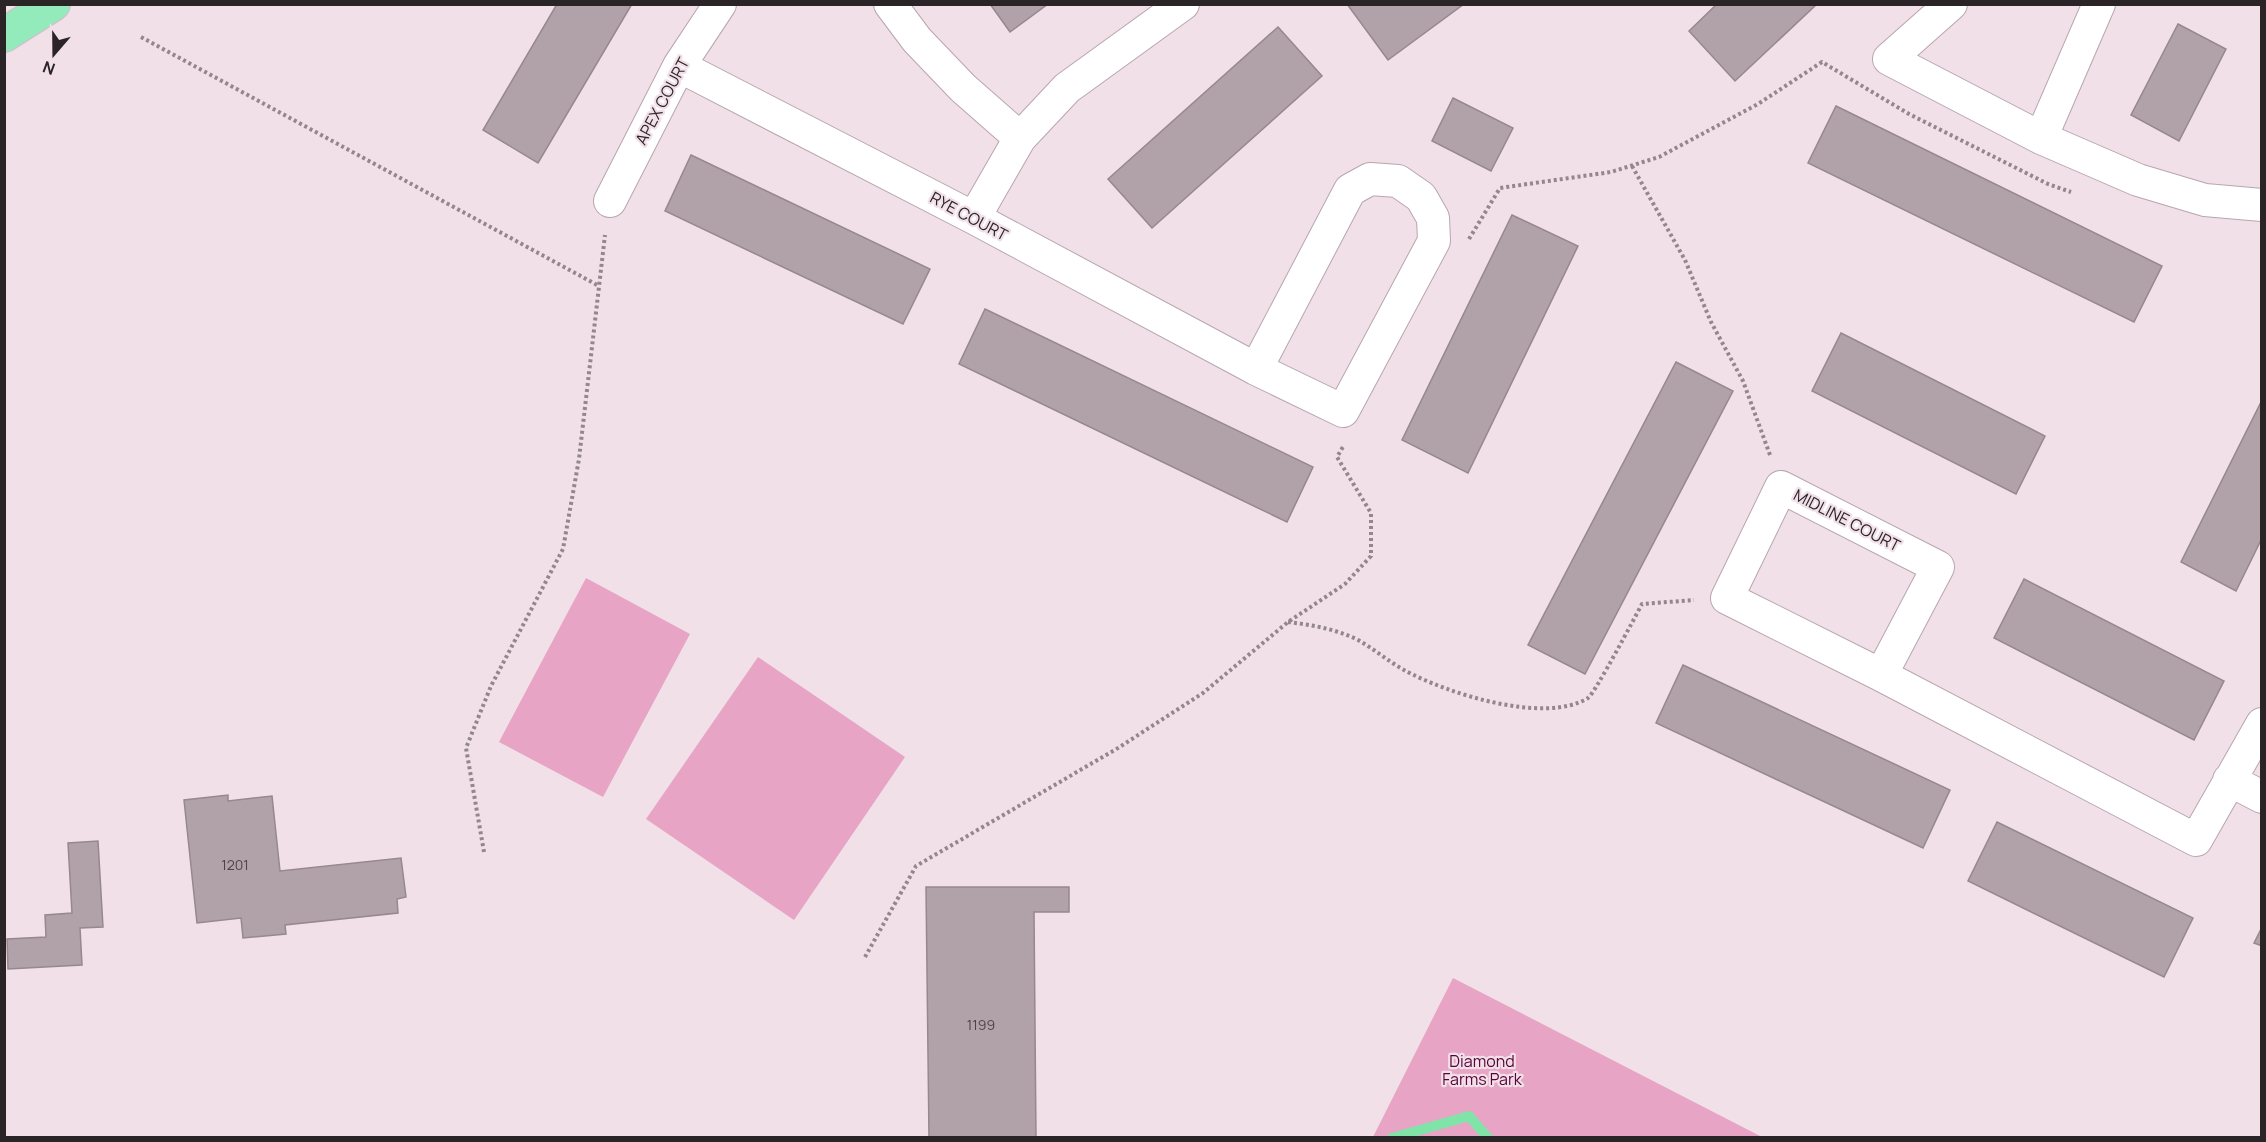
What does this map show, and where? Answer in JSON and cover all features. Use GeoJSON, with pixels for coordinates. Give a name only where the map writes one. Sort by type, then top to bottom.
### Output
{"type":"FeatureCollection","features":[{"type":"Feature","properties":{"kind":"main road"},"geometry":{"type":"LineString","coordinates":[[4,35],[51,5]]}},
{"type":"Feature","properties":{"kind":"street","name":"APEX COURT"},"geometry":{"type":"LineString","coordinates":[[610,201],[679,66],[720,4]]}},
{"type":"Feature","properties":{"kind":"street"},"geometry":{"type":"LineString","coordinates":[[890,4],[917,40],[963,88],[1020,138]]}},
{"type":"Feature","properties":{"kind":"street"},"geometry":{"type":"LineString","coordinates":[[974,218],[1020,138],[1067,88],[1183,4]]}},
{"type":"Feature","properties":{"kind":"street"},"geometry":{"type":"LineString","coordinates":[[1951,4],[1889,58],[2041,138],[2138,180],[2205,200],[2262,205]]}},
{"type":"Feature","properties":{"kind":"street"},"geometry":{"type":"LineString","coordinates":[[2041,138],[2099,4]]}},
{"type":"Feature","properties":{"kind":"street","name":"RYE COURT"},"geometry":{"type":"LineString","coordinates":[[679,66],[974,218],[1256,369],[1343,411],[1434,241],[1433,218],[1421,197],[1398,181],[1370,179],[1350,190],[1256,369]]}},
{"type":"Feature","properties":{"kind":"street","name":"MIDLINE COURT"},"geometry":{"type":"LineString","coordinates":[[1727,598],[1781,487],[1938,567],[1881,675]]}},
{"type":"Feature","properties":{"kind":"street"},"geometry":{"type":"LineString","coordinates":[[1727,598],[1881,675],[2196,840],[2262,724]]}},
{"type":"Feature","properties":{"kind":"street"},"geometry":{"type":"LineString","coordinates":[[2229,780],[2262,797]]}},
{"type":"Feature","properties":{"kind":"path"},"geometry":{"type":"LineString","coordinates":[[141,36],[598,286]]}},
{"type":"Feature","properties":{"kind":"path"},"geometry":{"type":"LineString","coordinates":[[1464,248],[1500,188],[1611,172],[1659,158],[1758,104],[1822,62],[1909,114],[2049,184],[2082,196]]}},
{"type":"Feature","properties":{"kind":"path"},"geometry":{"type":"LineString","coordinates":[[1632,166],[1685,260],[1711,322],[1743,381],[1781,487]]}},
{"type":"Feature","properties":{"kind":"path"},"geometry":{"type":"LineString","coordinates":[[484,852],[466,748],[491,687],[562,549],[579,459],[610,201]]}},
{"type":"Feature","properties":{"kind":"path"},"geometry":{"type":"LineString","coordinates":[[865,957],[916,866],[1165,718],[1203,693],[1288,622],[1345,584],[1371,556],[1371,513],[1337,457],[1349,437]]}},
{"type":"Feature","properties":{"kind":"path"},"geometry":{"type":"LineString","coordinates":[[1288,622],[1319,626],[1357,640],[1406,670],[1466,696],[1513,707],[1564,707],[1590,697],[1642,604],[1727,598]]}},
{"type":"Feature","properties":{"kind":"green space"},"geometry":{"type":"Polygon","coordinates":[[[586,578],[690,634],[603,797],[499,742],[586,578]]]}},
{"type":"Feature","properties":{"kind":"green space"},"geometry":{"type":"Polygon","coordinates":[[[758,657],[905,757],[794,920],[646,819],[758,657]]]}},
{"type":"Feature","properties":{"kind":"green space","name":"Diamond Farms Park"},"geometry":{"type":"Polygon","coordinates":[[[1453,978],[1762,1137],[1373,1137],[1453,978]]]}},
{"type":"Feature","properties":{"kind":"building"},"geometry":{"type":"Polygon","coordinates":[[[557,4],[632,4],[538,163],[483,130],[557,4]]]}},
{"type":"Feature","properties":{"kind":"building"},"geometry":{"type":"Polygon","coordinates":[[[990,4],[1048,4],[1010,32],[990,4]]]}},
{"type":"Feature","properties":{"kind":"building"},"geometry":{"type":"Polygon","coordinates":[[[1347,4],[1464,4],[1388,60],[1347,4]]]}},
{"type":"Feature","properties":{"kind":"building"},"geometry":{"type":"Polygon","coordinates":[[[1717,4],[1817,4],[1735,81],[1689,31],[1717,4]]]}},
{"type":"Feature","properties":{"kind":"building"},"geometry":{"type":"Polygon","coordinates":[[[2178,24],[2226,49],[2179,141],[2131,115],[2178,24]]]}},
{"type":"Feature","properties":{"kind":"building"},"geometry":{"type":"Polygon","coordinates":[[[1278,27],[1322,76],[1152,228],[1108,179],[1278,27]]]}},
{"type":"Feature","properties":{"kind":"building"},"geometry":{"type":"Polygon","coordinates":[[[1453,98],[1513,128],[1491,171],[1432,141],[1453,98]]]}},
{"type":"Feature","properties":{"kind":"building"},"geometry":{"type":"Polygon","coordinates":[[[1836,106],[2162,266],[2134,322],[1808,163],[1836,106]]]}},
{"type":"Feature","properties":{"kind":"building"},"geometry":{"type":"Polygon","coordinates":[[[691,155],[930,269],[903,324],[665,211],[691,155]]]}},
{"type":"Feature","properties":{"kind":"building"},"geometry":{"type":"Polygon","coordinates":[[[1512,215],[1578,246],[1468,473],[1402,440],[1512,215]]]}},
{"type":"Feature","properties":{"kind":"building"},"geometry":{"type":"Polygon","coordinates":[[[985,309],[1313,467],[1287,522],[959,364],[985,309]]]}},
{"type":"Feature","properties":{"kind":"building"},"geometry":{"type":"Polygon","coordinates":[[[1841,333],[2045,436],[2016,494],[1812,391],[1841,333]]]}},
{"type":"Feature","properties":{"kind":"building"},"geometry":{"type":"Polygon","coordinates":[[[1676,362],[1733,391],[1585,674],[1528,645],[1676,362]]]}},
{"type":"Feature","properties":{"kind":"building"},"geometry":{"type":"Polygon","coordinates":[[[2262,400],[2262,538],[2236,591],[2181,562],[2262,400]]]}},
{"type":"Feature","properties":{"kind":"building"},"geometry":{"type":"Polygon","coordinates":[[[2024,579],[2224,681],[2194,740],[1994,638],[2024,579]]]}},
{"type":"Feature","properties":{"kind":"building"},"geometry":{"type":"Polygon","coordinates":[[[1683,665],[1950,790],[1923,848],[1656,723],[1683,665]]]}},
{"type":"Feature","properties":{"kind":"building"},"geometry":{"type":"Polygon","coordinates":[[[228,795],[228,801],[272,796],[280,871],[401,858],[406,897],[397,899],[398,913],[285,925],[286,934],[243,938],[241,918],[197,923],[184,800],[228,795]]]}},
{"type":"Feature","properties":{"kind":"building"},"geometry":{"type":"Polygon","coordinates":[[[1997,822],[2193,918],[2164,977],[1968,881],[1997,822]]]}},
{"type":"Feature","properties":{"kind":"building"},"geometry":{"type":"Polygon","coordinates":[[[98,841],[103,927],[80,928],[82,965],[8,969],[7,939],[46,937],[45,915],[72,913],[68,843],[98,841]]]}},
{"type":"Feature","properties":{"kind":"building"},"geometry":{"type":"Polygon","coordinates":[[[926,887],[1069,887],[1069,912],[1034,912],[1036,1138],[929,1138],[926,887]]]}},
{"type":"Feature","properties":{"kind":"building"},"geometry":{"type":"Polygon","coordinates":[[[2262,927],[2262,946],[2254,943],[2262,927]]]}},
{"type":"Feature","properties":{"kind":"waterway"},"geometry":{"type":"LineString","coordinates":[[1392,1138],[1469,1116],[1488,1138]]}}]}
